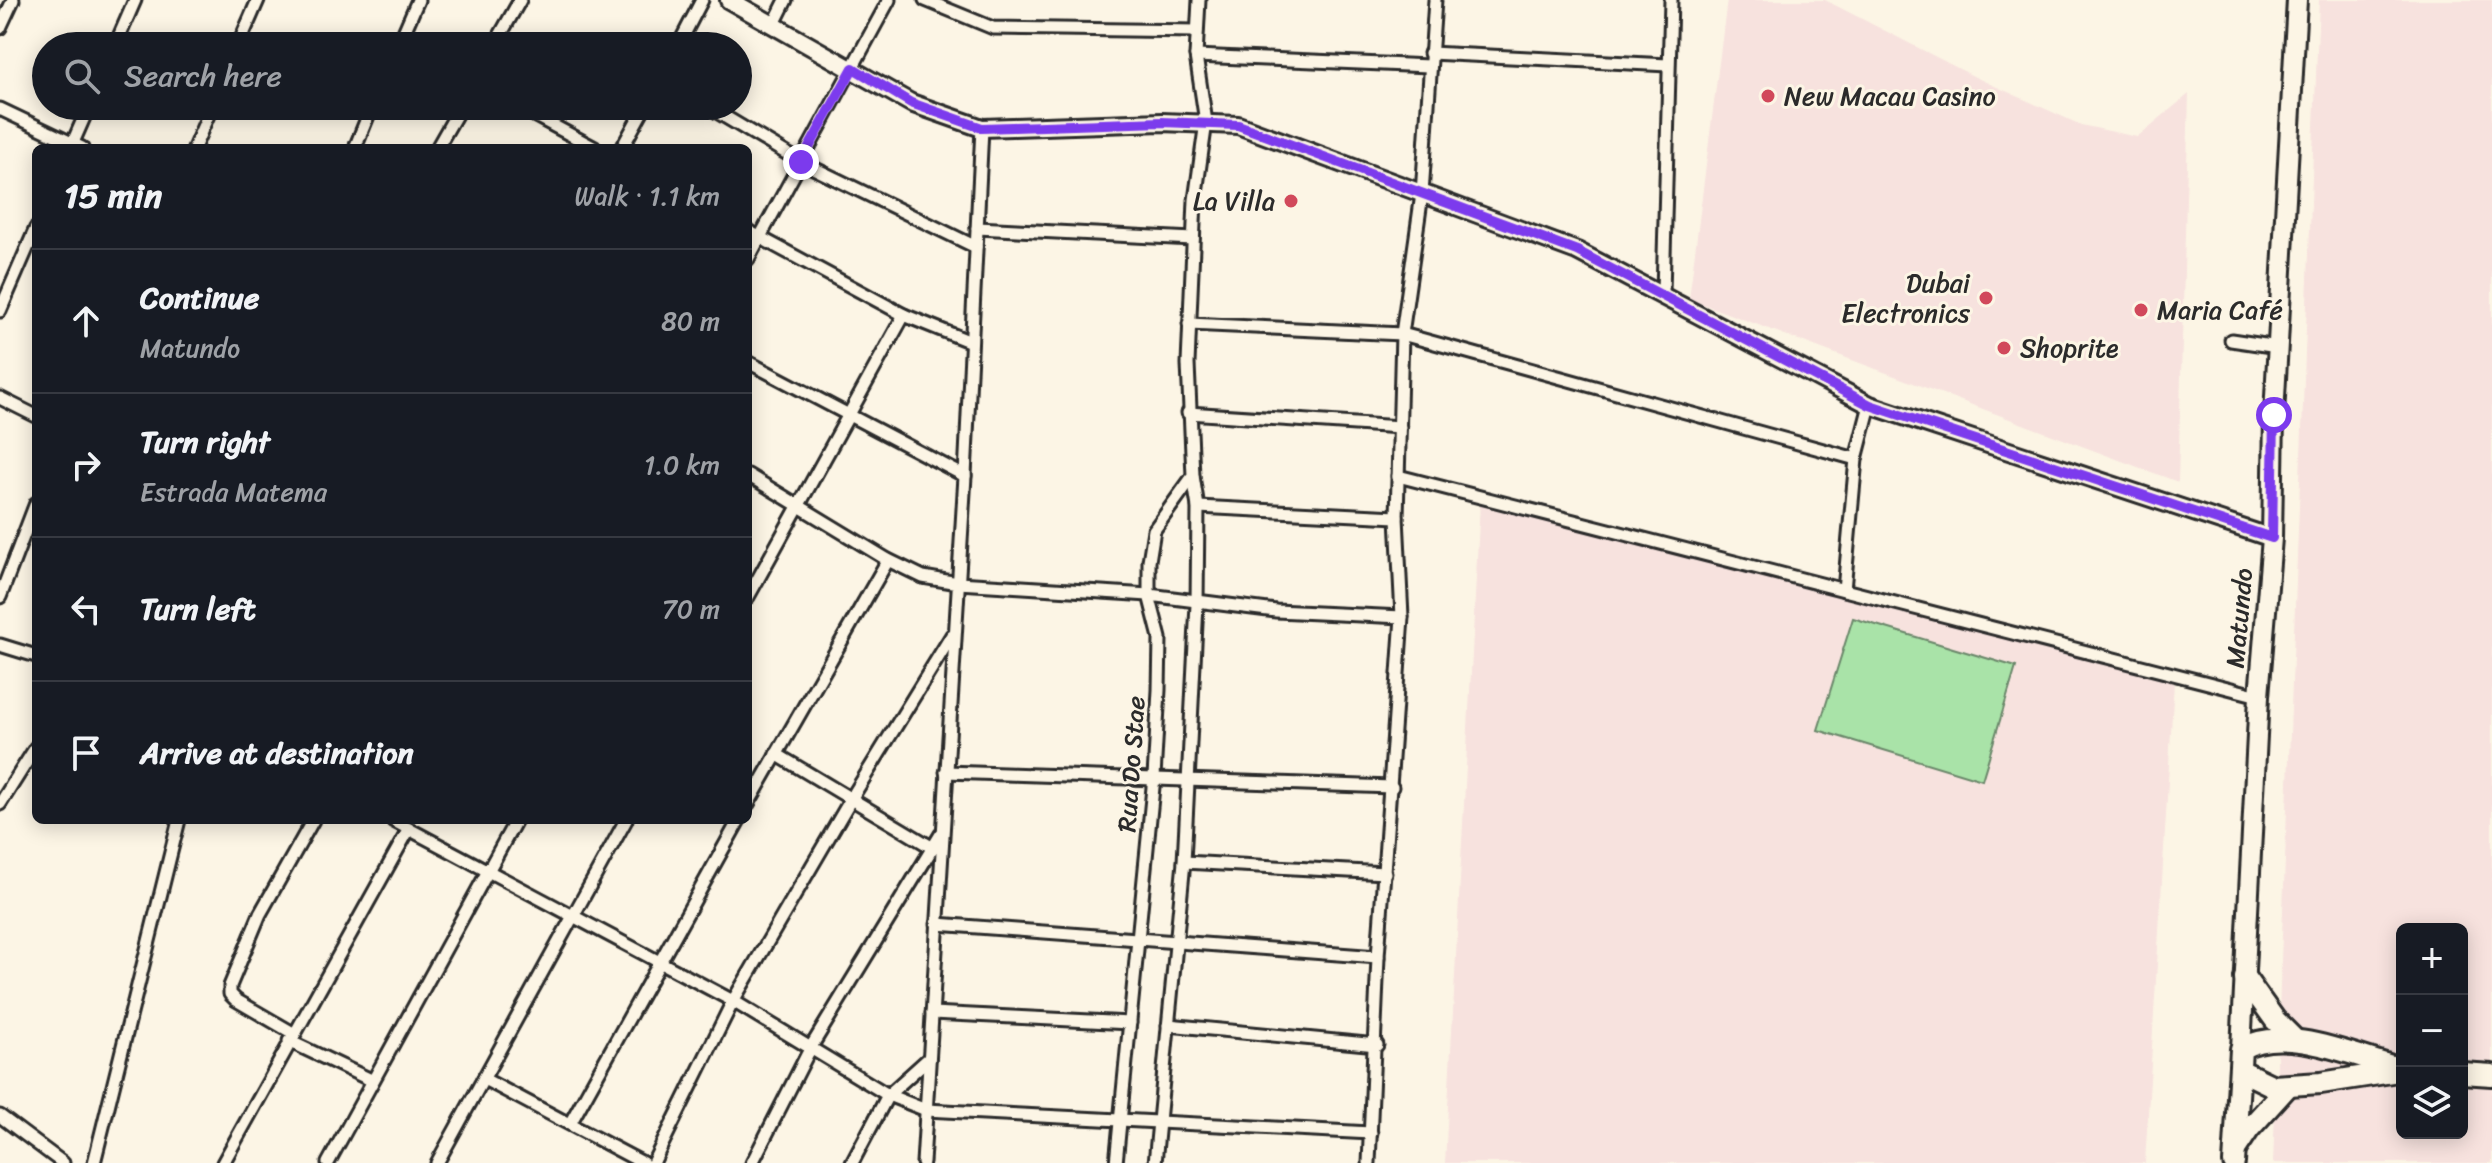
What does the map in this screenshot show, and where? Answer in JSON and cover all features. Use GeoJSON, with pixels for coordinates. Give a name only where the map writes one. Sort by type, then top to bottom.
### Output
{"type":"FeatureCollection","features":[{"type":"Feature","properties":{"kind":"highway"},"geometry":{"type":"LineString","coordinates":[[2245,978],[2275,1020],[2294,1039]]}},
{"type":"Feature","properties":{"kind":"highway"},"geometry":{"type":"LineString","coordinates":[[2234,1157],[2241,1049],[2260,1039],[2294,1039],[2396,1068]]}},
{"type":"Feature","properties":{"kind":"highway"},"geometry":{"type":"LineString","coordinates":[[2240,1070],[2261,1082],[2288,1086],[2396,1071]]}},
{"type":"Feature","properties":{"kind":"highway"},"geometry":{"type":"LineString","coordinates":[[2468,1073],[2492,1075]]}},
{"type":"Feature","properties":{"kind":"highway"},"geometry":{"type":"LineString","coordinates":[[2234,1157],[2249,1129],[2288,1086]]}},
{"type":"Feature","properties":{"kind":"main road","name":"Matundo"},"geometry":{"type":"LineString","coordinates":[[2241,1049],[2259,696],[2272,538],[2278,347],[2297,0]]}},
{"type":"Feature","properties":{"kind":"street"},"geometry":{"type":"LineString","coordinates":[[0,28],[13,0]]}},
{"type":"Feature","properties":{"kind":"street"},"geometry":{"type":"LineString","coordinates":[[121,32],[135,0]]}},
{"type":"Feature","properties":{"kind":"street"},"geometry":{"type":"LineString","coordinates":[[244,32],[258,0]]}},
{"type":"Feature","properties":{"kind":"street"},"geometry":{"type":"LineString","coordinates":[[404,32],[418,0]]}},
{"type":"Feature","properties":{"kind":"street"},"geometry":{"type":"LineString","coordinates":[[502,32],[520,0]]}},
{"type":"Feature","properties":{"kind":"street"},"geometry":{"type":"LineString","coordinates":[[685,32],[702,0]]}},
{"type":"Feature","properties":{"kind":"street"},"geometry":{"type":"LineString","coordinates":[[729,0],[911,103],[982,128],[1206,122],[1238,125],[1577,251],[1663,293],[1870,405],[2272,538]]}},
{"type":"Feature","properties":{"kind":"street"},"geometry":{"type":"LineString","coordinates":[[774,24],[786,0]]}},
{"type":"Feature","properties":{"kind":"street"},"geometry":{"type":"LineString","coordinates":[[752,252],[889,0]]}},
{"type":"Feature","properties":{"kind":"street"},"geometry":{"type":"LineString","coordinates":[[925,0],[993,28],[1197,31]]}},
{"type":"Feature","properties":{"kind":"street"},"geometry":{"type":"LineString","coordinates":[[1155,1163],[1184,862],[1197,604],[1198,507],[1188,413],[1193,239],[1206,122],[1196,56],[1199,0]]}},
{"type":"Feature","properties":{"kind":"street"},"geometry":{"type":"LineString","coordinates":[[1369,1163],[1377,1045],[1378,957],[1402,617],[1397,517],[1402,334],[1422,194],[1435,0]]}},
{"type":"Feature","properties":{"kind":"street"},"geometry":{"type":"LineString","coordinates":[[1663,293],[1671,0]]}},
{"type":"Feature","properties":{"kind":"street"},"geometry":{"type":"LineString","coordinates":[[1196,56],[1668,65]]}},
{"type":"Feature","properties":{"kind":"street"},"geometry":{"type":"LineString","coordinates":[[0,109],[69,144]]}},
{"type":"Feature","properties":{"kind":"street"},"geometry":{"type":"LineString","coordinates":[[76,144],[84,120]]}},
{"type":"Feature","properties":{"kind":"street"},"geometry":{"type":"LineString","coordinates":[[196,144],[206,120]]}},
{"type":"Feature","properties":{"kind":"street"},"geometry":{"type":"LineString","coordinates":[[357,144],[366,120]]}},
{"type":"Feature","properties":{"kind":"street"},"geometry":{"type":"LineString","coordinates":[[439,144],[453,120]]}},
{"type":"Feature","properties":{"kind":"street"},"geometry":{"type":"LineString","coordinates":[[543,120],[588,144]]}},
{"type":"Feature","properties":{"kind":"street"},"geometry":{"type":"LineString","coordinates":[[624,144],[637,120]]}},
{"type":"Feature","properties":{"kind":"street"},"geometry":{"type":"LineString","coordinates":[[730,120],[801,162],[976,247]]}},
{"type":"Feature","properties":{"kind":"street"},"geometry":{"type":"LineString","coordinates":[[923,1163],[965,476],[982,128]]}},
{"type":"Feature","properties":{"kind":"street"},"geometry":{"type":"LineString","coordinates":[[977,228],[1193,239]]}},
{"type":"Feature","properties":{"kind":"street"},"geometry":{"type":"LineString","coordinates":[[752,233],[904,315],[971,342]]}},
{"type":"Feature","properties":{"kind":"street"},"geometry":{"type":"LineString","coordinates":[[0,311],[32,237]]}},
{"type":"Feature","properties":{"kind":"street"},"geometry":{"type":"LineString","coordinates":[[752,590],[904,315]]}},
{"type":"Feature","properties":{"kind":"street"},"geometry":{"type":"LineString","coordinates":[[1189,324],[1402,334],[1856,459]]}},
{"type":"Feature","properties":{"kind":"street"},"geometry":{"type":"LineString","coordinates":[[2231,340],[2278,347]]}},
{"type":"Feature","properties":{"kind":"street"},"geometry":{"type":"LineString","coordinates":[[752,364],[965,476]]}},
{"type":"Feature","properties":{"kind":"street"},"geometry":{"type":"LineString","coordinates":[[0,398],[32,414]]}},
{"type":"Feature","properties":{"kind":"street"},"geometry":{"type":"LineString","coordinates":[[1844,590],[1856,459],[1870,405]]}},
{"type":"Feature","properties":{"kind":"street"},"geometry":{"type":"LineString","coordinates":[[1188,413],[1400,427]]}},
{"type":"Feature","properties":{"kind":"street","name":"Rua Do Stae"},"geometry":{"type":"LineString","coordinates":[[1116,1163],[1154,777],[1160,638],[1149,595],[1149,561],[1154,530],[1193,476]]}},
{"type":"Feature","properties":{"kind":"street"},"geometry":{"type":"LineString","coordinates":[[1398,476],[2259,696]]}},
{"type":"Feature","properties":{"kind":"street"},"geometry":{"type":"LineString","coordinates":[[752,477],[888,560],[923,577],[958,583],[1149,595],[1197,604],[1402,617]]}},
{"type":"Feature","properties":{"kind":"street"},"geometry":{"type":"LineString","coordinates":[[1198,507],[1397,517]]}},
{"type":"Feature","properties":{"kind":"street"},"geometry":{"type":"LineString","coordinates":[[0,597],[32,513]]}},
{"type":"Feature","properties":{"kind":"street"},"geometry":{"type":"LineString","coordinates":[[752,797],[888,560]]}},
{"type":"Feature","properties":{"kind":"street"},"geometry":{"type":"LineString","coordinates":[[653,1163],[733,1001],[851,799],[955,632]]}},
{"type":"Feature","properties":{"kind":"street"},"geometry":{"type":"LineString","coordinates":[[0,645],[32,655]]}},
{"type":"Feature","properties":{"kind":"street"},"geometry":{"type":"LineString","coordinates":[[0,804],[32,753]]}},
{"type":"Feature","properties":{"kind":"street"},"geometry":{"type":"LineString","coordinates":[[776,754],[933,848]]}},
{"type":"Feature","properties":{"kind":"street"},"geometry":{"type":"LineString","coordinates":[[946,772],[1392,787]]}},
{"type":"Feature","properties":{"kind":"street"},"geometry":{"type":"LineString","coordinates":[[94,1163],[178,824]]}},
{"type":"Feature","properties":{"kind":"street"},"geometry":{"type":"LineString","coordinates":[[311,824],[260,914],[230,986],[230,994],[291,1037],[371,1080]]}},
{"type":"Feature","properties":{"kind":"street"},"geometry":{"type":"LineString","coordinates":[[400,824],[733,1001],[888,1095],[926,1110],[1371,1133]]}},
{"type":"Feature","properties":{"kind":"street"},"geometry":{"type":"LineString","coordinates":[[328,1163],[514,824]]}},
{"type":"Feature","properties":{"kind":"street"},"geometry":{"type":"LineString","coordinates":[[437,1163],[624,824]]}},
{"type":"Feature","properties":{"kind":"street"},"geometry":{"type":"LineString","coordinates":[[571,1122],[737,824]]}},
{"type":"Feature","properties":{"kind":"street"},"geometry":{"type":"LineString","coordinates":[[223,1163],[409,829]]}},
{"type":"Feature","properties":{"kind":"street"},"geometry":{"type":"LineString","coordinates":[[752,1163],[811,1047],[942,833]]}},
{"type":"Feature","properties":{"kind":"street"},"geometry":{"type":"LineString","coordinates":[[1184,862],[1385,873]]}},
{"type":"Feature","properties":{"kind":"street"},"geometry":{"type":"LineString","coordinates":[[937,924],[1378,957]]}},
{"type":"Feature","properties":{"kind":"street"},"geometry":{"type":"LineString","coordinates":[[932,1013],[1130,1023]]}},
{"type":"Feature","properties":{"kind":"street"},"geometry":{"type":"LineString","coordinates":[[1168,1025],[1377,1045]]}},
{"type":"Feature","properties":{"kind":"street"},"geometry":{"type":"LineString","coordinates":[[852,1163],[888,1095],[929,1058]]}},
{"type":"Feature","properties":{"kind":"street"},"geometry":{"type":"LineString","coordinates":[[484,1079],[571,1122],[643,1163]]}},
{"type":"Feature","properties":{"kind":"street"},"geometry":{"type":"LineString","coordinates":[[0,1116],[63,1163]]}},
{"type":"Feature","properties":{"kind":"shaded area"},"geometry":{"type":"Polygon","coordinates":[[[1727,0],[1825,0],[1977,78],[2081,125],[2137,137],[2189,94],[2178,482],[1689,299],[1727,0]]]}},
{"type":"Feature","properties":{"kind":"shaded area"},"geometry":{"type":"Polygon","coordinates":[[[2319,0],[2492,0],[2492,1163],[2273,1163],[2319,0]]]}},
{"type":"Feature","properties":{"kind":"shaded area"},"geometry":{"type":"Polygon","coordinates":[[[1480,502],[2174,682],[2145,1163],[1445,1163],[1480,502]]]}},
{"type":"Feature","properties":{"kind":"green space"},"geometry":{"type":"Polygon","coordinates":[[[1853,618],[2016,667],[1982,780],[1818,730],[1853,618]]]}},
{"type":"Feature","properties":{"kind":"place","name":"New Macau Casino"},"geometry":{"type":"Point","coordinates":[1768,96]}},
{"type":"Feature","properties":{"kind":"place","name":"La Villa"},"geometry":{"type":"Point","coordinates":[1291,201]}},
{"type":"Feature","properties":{"kind":"place","name":"Dubai Electronics"},"geometry":{"type":"Point","coordinates":[1986,298]}},
{"type":"Feature","properties":{"kind":"place","name":"Maria Café"},"geometry":{"type":"Point","coordinates":[2141,310]}},
{"type":"Feature","properties":{"kind":"place","name":"Shoprite"},"geometry":{"type":"Point","coordinates":[2004,348]}},
{"type":"Feature","properties":{"kind":"route"},"geometry":{"type":"LineString","coordinates":[[801,162],[853,68],[911,103],[982,128],[1162,122],[1238,125],[1577,251],[1663,293],[1870,405],[2272,538],[2274,415]]}}]}
